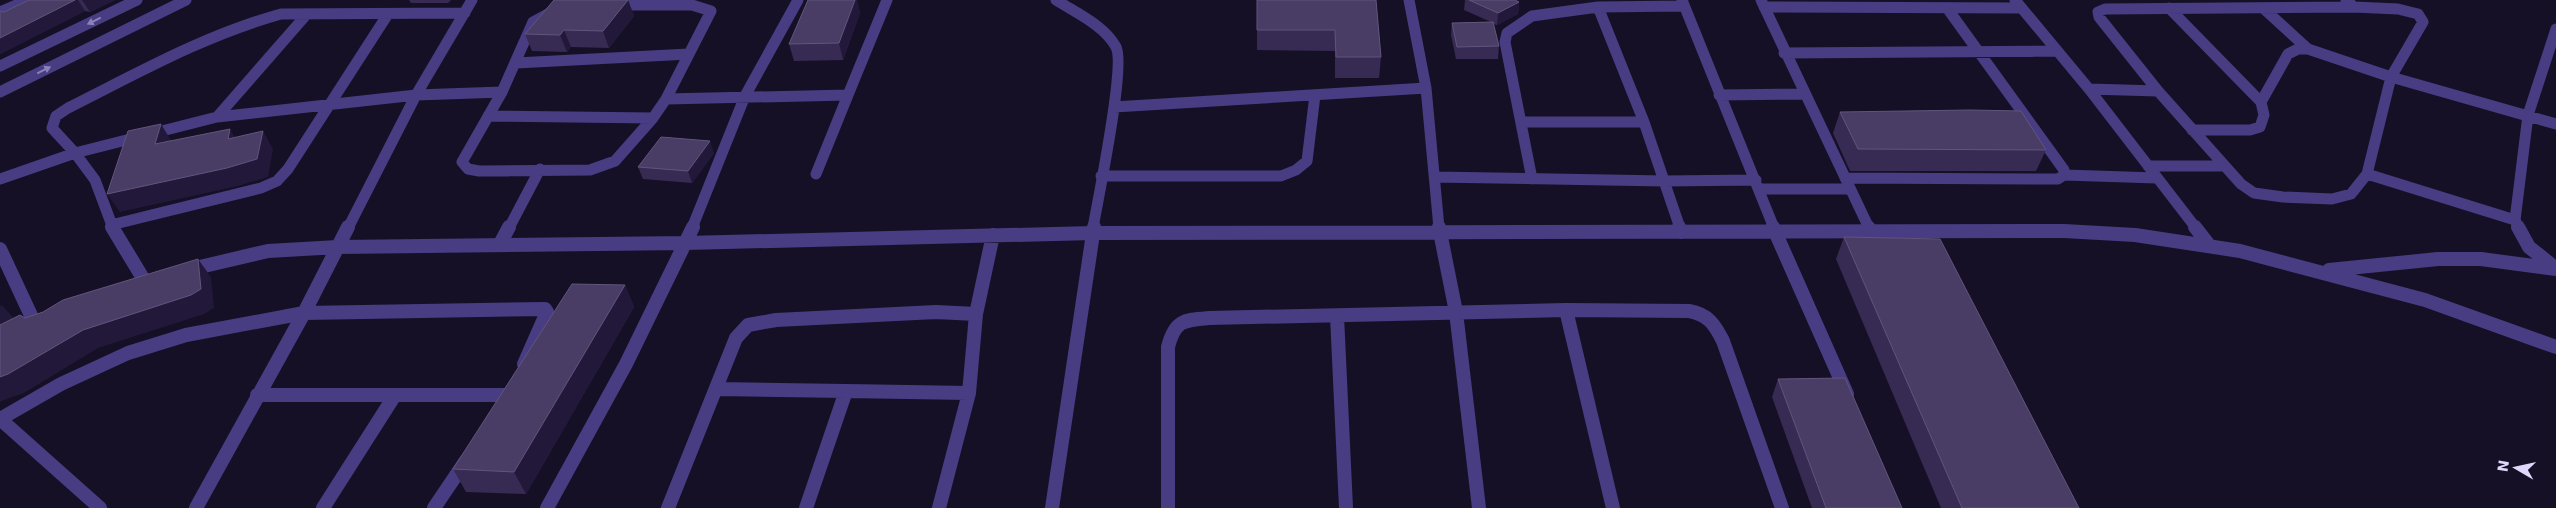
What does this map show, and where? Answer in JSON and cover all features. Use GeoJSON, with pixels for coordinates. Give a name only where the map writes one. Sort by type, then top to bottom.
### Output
{"type":"FeatureCollection","features":[{"type":"Feature","properties":{"kind":"street"},"geometry":{"type":"LineString","coordinates":[[0,12],[28,0]]}},
{"type":"Feature","properties":{"kind":"street"},"geometry":{"type":"LineString","coordinates":[[0,66],[138,0]]}},
{"type":"Feature","properties":{"kind":"street"},"geometry":{"type":"LineString","coordinates":[[0,92],[186,0]]}},
{"type":"Feature","properties":{"kind":"street"},"geometry":{"type":"LineString","coordinates":[[196,508],[304,313],[416,95],[472,0]]}},
{"type":"Feature","properties":{"kind":"street"},"geometry":{"type":"LineString","coordinates":[[547,508],[626,364],[686,244],[745,96],[798,0]]}},
{"type":"Feature","properties":{"kind":"street"},"geometry":{"type":"LineString","coordinates":[[816,174],[887,0]]}},
{"type":"Feature","properties":{"kind":"street"},"geometry":{"type":"LineString","coordinates":[[1052,508],[1101,176],[1114,107],[1118,49],[1111,38],[1100,29],[1056,0]]}},
{"type":"Feature","properties":{"kind":"street"},"geometry":{"type":"LineString","coordinates":[[1409,0],[1426,88],[1440,233],[1456,312],[1479,508]]}},
{"type":"Feature","properties":{"kind":"street"},"geometry":{"type":"LineString","coordinates":[[640,3],[692,5],[709,8],[711,11],[666,99],[653,118],[616,161],[590,170],[479,171],[468,169],[462,162],[502,92],[534,22],[548,11],[561,6],[640,3]]}},
{"type":"Feature","properties":{"kind":"street"},"geometry":{"type":"LineString","coordinates":[[1532,180],[1505,42],[1507,33],[1532,16],[1598,7],[1683,3],[1775,231],[1851,404]]}},
{"type":"Feature","properties":{"kind":"street"},"geometry":{"type":"LineString","coordinates":[[1870,230],[1845,178],[1826,126],[1804,94],[1762,3],[1947,8],[2019,4],[2089,89],[2209,245]]}},
{"type":"Feature","properties":{"kind":"street"},"geometry":{"type":"LineString","coordinates":[[2350,4],[2398,9],[2418,14],[2423,22],[2391,76],[2367,174],[2351,194],[2332,199],[2267,196],[2240,184],[2101,22],[2098,12],[2105,9],[2263,8],[2350,4]]}},
{"type":"Feature","properties":{"kind":"street"},"geometry":{"type":"LineString","coordinates":[[1598,7],[1644,122],[1680,232]]}},
{"type":"Feature","properties":{"kind":"street"},"geometry":{"type":"LineString","coordinates":[[1947,8],[1978,51],[2024,123],[2064,170],[2064,175]]}},
{"type":"Feature","properties":{"kind":"street"},"geometry":{"type":"LineString","coordinates":[[2169,8],[2261,102],[2265,112],[2264,121],[2260,127],[2250,130],[2192,130]]}},
{"type":"Feature","properties":{"kind":"street"},"geometry":{"type":"LineString","coordinates":[[2263,8],[2308,49]]}},
{"type":"Feature","properties":{"kind":"street"},"geometry":{"type":"LineString","coordinates":[[160,277],[140,282],[111,225],[96,180],[52,128],[56,116],[68,108],[224,32],[252,21],[281,14],[465,13]]}},
{"type":"Feature","properties":{"kind":"street"},"geometry":{"type":"LineString","coordinates":[[217,117],[307,14]]}},
{"type":"Feature","properties":{"kind":"street"},"geometry":{"type":"LineString","coordinates":[[111,225],[239,194],[276,181],[288,169],[388,14]]}},
{"type":"Feature","properties":{"kind":"street"},"geometry":{"type":"LineString","coordinates":[[2555,37],[2528,115],[2515,220],[2529,247],[2541,259],[2556,269]]}},
{"type":"Feature","properties":{"kind":"street"},"geometry":{"type":"LineString","coordinates":[[2261,102],[2288,54],[2298,49],[2308,49],[2391,76],[2556,124]]}},
{"type":"Feature","properties":{"kind":"street"},"geometry":{"type":"LineString","coordinates":[[1784,53],[2057,51]]}},
{"type":"Feature","properties":{"kind":"street"},"geometry":{"type":"LineString","coordinates":[[516,63],[689,54]]}},
{"type":"Feature","properties":{"kind":"street"},"geometry":{"type":"LineString","coordinates":[[1114,107],[1426,88]]}},
{"type":"Feature","properties":{"kind":"street"},"geometry":{"type":"LineString","coordinates":[[2089,89],[2158,90]]}},
{"type":"Feature","properties":{"kind":"street"},"geometry":{"type":"LineString","coordinates":[[0,179],[75,153],[217,117],[329,103],[416,95],[502,92]]}},
{"type":"Feature","properties":{"kind":"street"},"geometry":{"type":"LineString","coordinates":[[1719,95],[1804,94]]}},
{"type":"Feature","properties":{"kind":"street"},"geometry":{"type":"LineString","coordinates":[[666,99],[848,95]]}},
{"type":"Feature","properties":{"kind":"street"},"geometry":{"type":"LineString","coordinates":[[1101,176],[1280,176],[1288,173],[1306,161],[1315,95]]}},
{"type":"Feature","properties":{"kind":"street"},"geometry":{"type":"LineString","coordinates":[[488,116],[653,118]]}},
{"type":"Feature","properties":{"kind":"street"},"geometry":{"type":"LineString","coordinates":[[1521,122],[1644,122]]}},
{"type":"Feature","properties":{"kind":"street"},"geometry":{"type":"LineString","coordinates":[[2148,166],[2224,166]]}},
{"type":"Feature","properties":{"kind":"street"},"geometry":{"type":"LineString","coordinates":[[500,244],[540,169]]}},
{"type":"Feature","properties":{"kind":"street"},"geometry":{"type":"LineString","coordinates":[[2367,174],[2515,220]]}},
{"type":"Feature","properties":{"kind":"street"},"geometry":{"type":"LineString","coordinates":[[1845,178],[2058,179],[2064,175],[2157,178]]}},
{"type":"Feature","properties":{"kind":"street"},"geometry":{"type":"LineString","coordinates":[[1435,177],[1664,181],[1850,189]]}},
{"type":"Feature","properties":{"kind":"street"},"geometry":{"type":"LineString","coordinates":[[175,273],[268,251],[338,246],[686,244],[1093,233],[2064,231],[2135,235],[2209,245],[2322,271],[2425,300],[2556,347]]}},
{"type":"Feature","properties":{"kind":"street"},"geometry":{"type":"LineString","coordinates":[[939,508],[969,393],[976,314],[994,235]]}},
{"type":"Feature","properties":{"kind":"street"},"geometry":{"type":"LineString","coordinates":[[0,249],[35,325]]}},
{"type":"Feature","properties":{"kind":"street"},"geometry":{"type":"LineString","coordinates":[[2322,271],[2438,259],[2481,260],[2556,269]]}},
{"type":"Feature","properties":{"kind":"street"},"geometry":{"type":"LineString","coordinates":[[100,508],[0,419],[61,384],[128,353],[186,335],[304,313],[545,310],[547,312],[509,395],[498,412]]}},
{"type":"Feature","properties":{"kind":"street"},"geometry":{"type":"LineString","coordinates":[[1566,310],[1613,508]]}},
{"type":"Feature","properties":{"kind":"street"},"geometry":{"type":"LineString","coordinates":[[1168,508],[1168,347],[1174,327],[1179,322],[1209,318],[1566,310],[1689,311],[1701,312],[1707,316],[1718,329],[1723,341],[1782,508]]}},
{"type":"Feature","properties":{"kind":"street"},"geometry":{"type":"LineString","coordinates":[[668,508],[718,389],[738,334],[748,325],[776,320],[936,312],[976,314]]}},
{"type":"Feature","properties":{"kind":"street"},"geometry":{"type":"LineString","coordinates":[[1338,316],[1346,508]]}},
{"type":"Feature","properties":{"kind":"street"},"geometry":{"type":"LineString","coordinates":[[718,389],[969,393]]}},
{"type":"Feature","properties":{"kind":"street"},"geometry":{"type":"LineString","coordinates":[[806,508],[846,391]]}},
{"type":"Feature","properties":{"kind":"street"},"geometry":{"type":"LineString","coordinates":[[257,395],[509,395]]}},
{"type":"Feature","properties":{"kind":"street"},"geometry":{"type":"LineString","coordinates":[[322,508],[396,396]]}},
{"type":"Feature","properties":{"kind":"street"},"geometry":{"type":"LineString","coordinates":[[434,508],[472,452]]}},
{"type":"Feature","properties":{"kind":"building"},"geometry":{"type":"Polygon","coordinates":[[[29,0],[75,0],[0,38],[0,11],[4,12],[29,0]]]}},
{"type":"Feature","properties":{"kind":"building"},"geometry":{"type":"Polygon","coordinates":[[[554,0],[628,0],[603,31],[564,30],[560,35],[525,34],[554,0]]]}},
{"type":"Feature","properties":{"kind":"building"},"geometry":{"type":"Polygon","coordinates":[[[808,0],[855,0],[839,43],[789,44],[808,0]]]}},
{"type":"Feature","properties":{"kind":"building"},"geometry":{"type":"Polygon","coordinates":[[[1257,0],[1376,0],[1381,57],[1336,57],[1335,30],[1257,30],[1257,0]]]}},
{"type":"Feature","properties":{"kind":"building"},"geometry":{"type":"Polygon","coordinates":[[[1469,0],[1515,0],[1519,2],[1498,13],[1469,0]]]}},
{"type":"Feature","properties":{"kind":"building"},"geometry":{"type":"Polygon","coordinates":[[[1493,22],[1499,46],[1457,47],[1452,23],[1493,22]]]}},
{"type":"Feature","properties":{"kind":"building"},"geometry":{"type":"Polygon","coordinates":[[[2021,111],[2046,150],[1858,149],[1840,112],[2021,111]]]}},
{"type":"Feature","properties":{"kind":"building"},"geometry":{"type":"Polygon","coordinates":[[[161,124],[155,144],[230,129],[228,139],[263,131],[257,159],[227,168],[107,194],[128,131],[161,124]]]}},
{"type":"Feature","properties":{"kind":"building"},"geometry":{"type":"Polygon","coordinates":[[[661,137],[710,141],[688,171],[638,167],[661,137]]]}},
{"type":"Feature","properties":{"kind":"building"},"geometry":{"type":"Polygon","coordinates":[[[1844,237],[1940,239],[2079,508],[1962,508],[1844,237]]]}},
{"type":"Feature","properties":{"kind":"building"},"geometry":{"type":"Polygon","coordinates":[[[198,259],[201,289],[191,295],[83,330],[0,377],[0,325],[20,315],[25,318],[43,312],[63,300],[198,259]]]}},
{"type":"Feature","properties":{"kind":"building"},"geometry":{"type":"Polygon","coordinates":[[[572,284],[625,285],[514,472],[453,469],[572,284]]]}},
{"type":"Feature","properties":{"kind":"building"},"geometry":{"type":"Polygon","coordinates":[[[1845,378],[1902,508],[1826,508],[1778,379],[1845,378]]]}}]}
